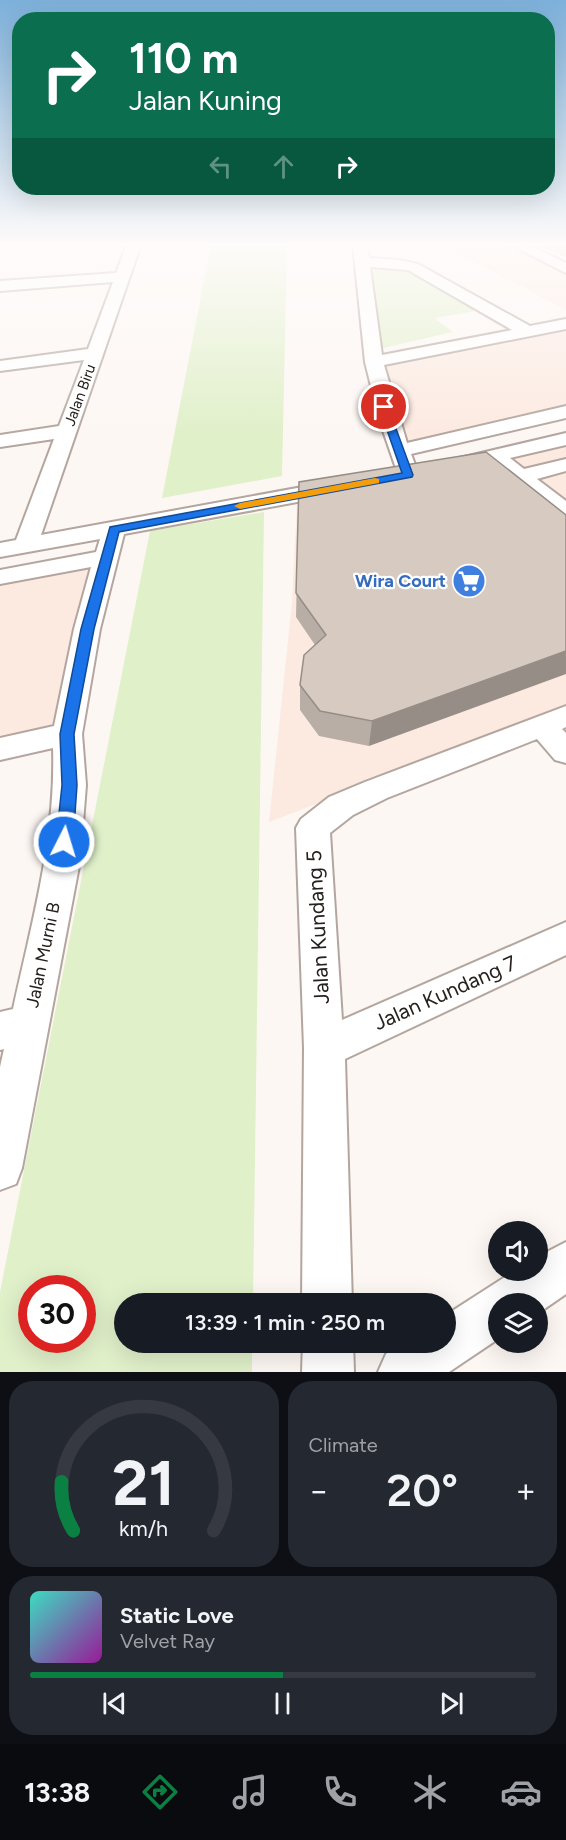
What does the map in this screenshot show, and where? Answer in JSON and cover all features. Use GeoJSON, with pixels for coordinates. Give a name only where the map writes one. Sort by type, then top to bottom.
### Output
{"type":"FeatureCollection","features":[{"type":"Feature","properties":{"kind":"street","name":"Jalan Biru"},"geometry":{"type":"LineString","coordinates":[[26,545],[111,308]]}},
{"type":"Feature","properties":{"kind":"street"},"geometry":{"type":"LineString","coordinates":[[367,308],[374,362],[384,407],[408,475]]}},
{"type":"Feature","properties":{"kind":"street"},"geometry":{"type":"LineString","coordinates":[[486,308],[528,332]]}},
{"type":"Feature","properties":{"kind":"street"},"geometry":{"type":"LineString","coordinates":[[374,362],[566,324]]}},
{"type":"Feature","properties":{"kind":"street"},"geometry":{"type":"LineString","coordinates":[[0,366],[95,353]]}},
{"type":"Feature","properties":{"kind":"street"},"geometry":{"type":"LineString","coordinates":[[399,451],[566,412]]}},
{"type":"Feature","properties":{"kind":"street"},"geometry":{"type":"LineString","coordinates":[[0,441],[67,431]]}},
{"type":"Feature","properties":{"kind":"street"},"geometry":{"type":"LineString","coordinates":[[385,479],[496,457],[566,439]]}},
{"type":"Feature","properties":{"kind":"street"},"geometry":{"type":"LineString","coordinates":[[496,457],[566,512]]}},
{"type":"Feature","properties":{"kind":"street"},"geometry":{"type":"LineString","coordinates":[[520,476],[566,465]]}},
{"type":"Feature","properties":{"kind":"street"},"geometry":{"type":"LineString","coordinates":[[0,577],[111,543],[362,484]]}},
{"type":"Feature","properties":{"kind":"street"},"geometry":{"type":"LineString","coordinates":[[0,550],[26,545],[111,543]]}},
{"type":"Feature","properties":{"kind":"street","name":"Jalan Murni B"},"geometry":{"type":"LineString","coordinates":[[0,1168],[14,1027],[63,861],[70,785],[67,734],[87,629],[111,543]]}},
{"type":"Feature","properties":{"kind":"street","name":"Jalan Kundang 5"},"geometry":{"type":"LineString","coordinates":[[327,1293],[324,1048],[313,828],[341,806],[376,790],[558,731]]}},
{"type":"Feature","properties":{"kind":"street"},"geometry":{"type":"LineString","coordinates":[[0,749],[67,734]]}},
{"type":"Feature","properties":{"kind":"street","name":"Jalan Kundang 7"},"geometry":{"type":"LineString","coordinates":[[324,1048],[566,938]]}},
{"type":"Feature","properties":{"kind":"street"},"geometry":{"type":"LineString","coordinates":[[525,1293],[566,1266]]}},
{"type":"Feature","properties":{"kind":"street"},"geometry":{"type":"LineString","coordinates":[[404,1372],[488,1317]]}},
{"type":"Feature","properties":{"kind":"street"},"geometry":{"type":"LineString","coordinates":[[328,1353],[328,1372]]}},
{"type":"Feature","properties":{"kind":"shaded area"},"geometry":{"type":"Polygon","coordinates":[[[566,320],[566,416],[394,456],[367,361],[566,320]]]}},
{"type":"Feature","properties":{"kind":"shaded area"},"geometry":{"type":"Polygon","coordinates":[[[566,446],[566,708],[269,822],[292,602],[297,503],[496,464],[566,446]]]}},
{"type":"Feature","properties":{"kind":"shaded area"},"geometry":{"type":"Polygon","coordinates":[[[120,551],[97,632],[79,738],[0,756],[0,571],[120,551]]]}},
{"type":"Feature","properties":{"kind":"green space"},"geometry":{"type":"Polygon","coordinates":[[[199,308],[286,308],[282,476],[162,498],[199,308]]]}},
{"type":"Feature","properties":{"kind":"green space"},"geometry":{"type":"Polygon","coordinates":[[[374,308],[471,308],[476,311],[434,318],[453,332],[383,348],[374,308]]]}},
{"type":"Feature","properties":{"kind":"green space"},"geometry":{"type":"Polygon","coordinates":[[[264,512],[253,1293],[114,1293],[114,1353],[252,1353],[252,1372],[0,1372],[0,1292],[150,531],[264,512]]]}},
{"type":"Feature","properties":{"kind":"building"},"geometry":{"type":"Polygon","coordinates":[[[486,452],[566,515],[566,651],[372,721],[320,711],[300,685],[304,655],[326,635],[296,593],[299,482],[486,452]]]}},
{"type":"Feature","properties":{"kind":"slow traffic"},"geometry":{"type":"LineString","coordinates":[[240,506],[375,481]]}},
{"type":"Feature","properties":{"kind":"place","name":"Wira Court"},"geometry":{"type":"Point","coordinates":[469,581]}},
{"type":"Feature","properties":{"kind":"route"},"geometry":{"type":"LineString","coordinates":[[64,842],[70,785],[67,734],[87,629],[114,529],[408,475],[384,407]]}}]}
